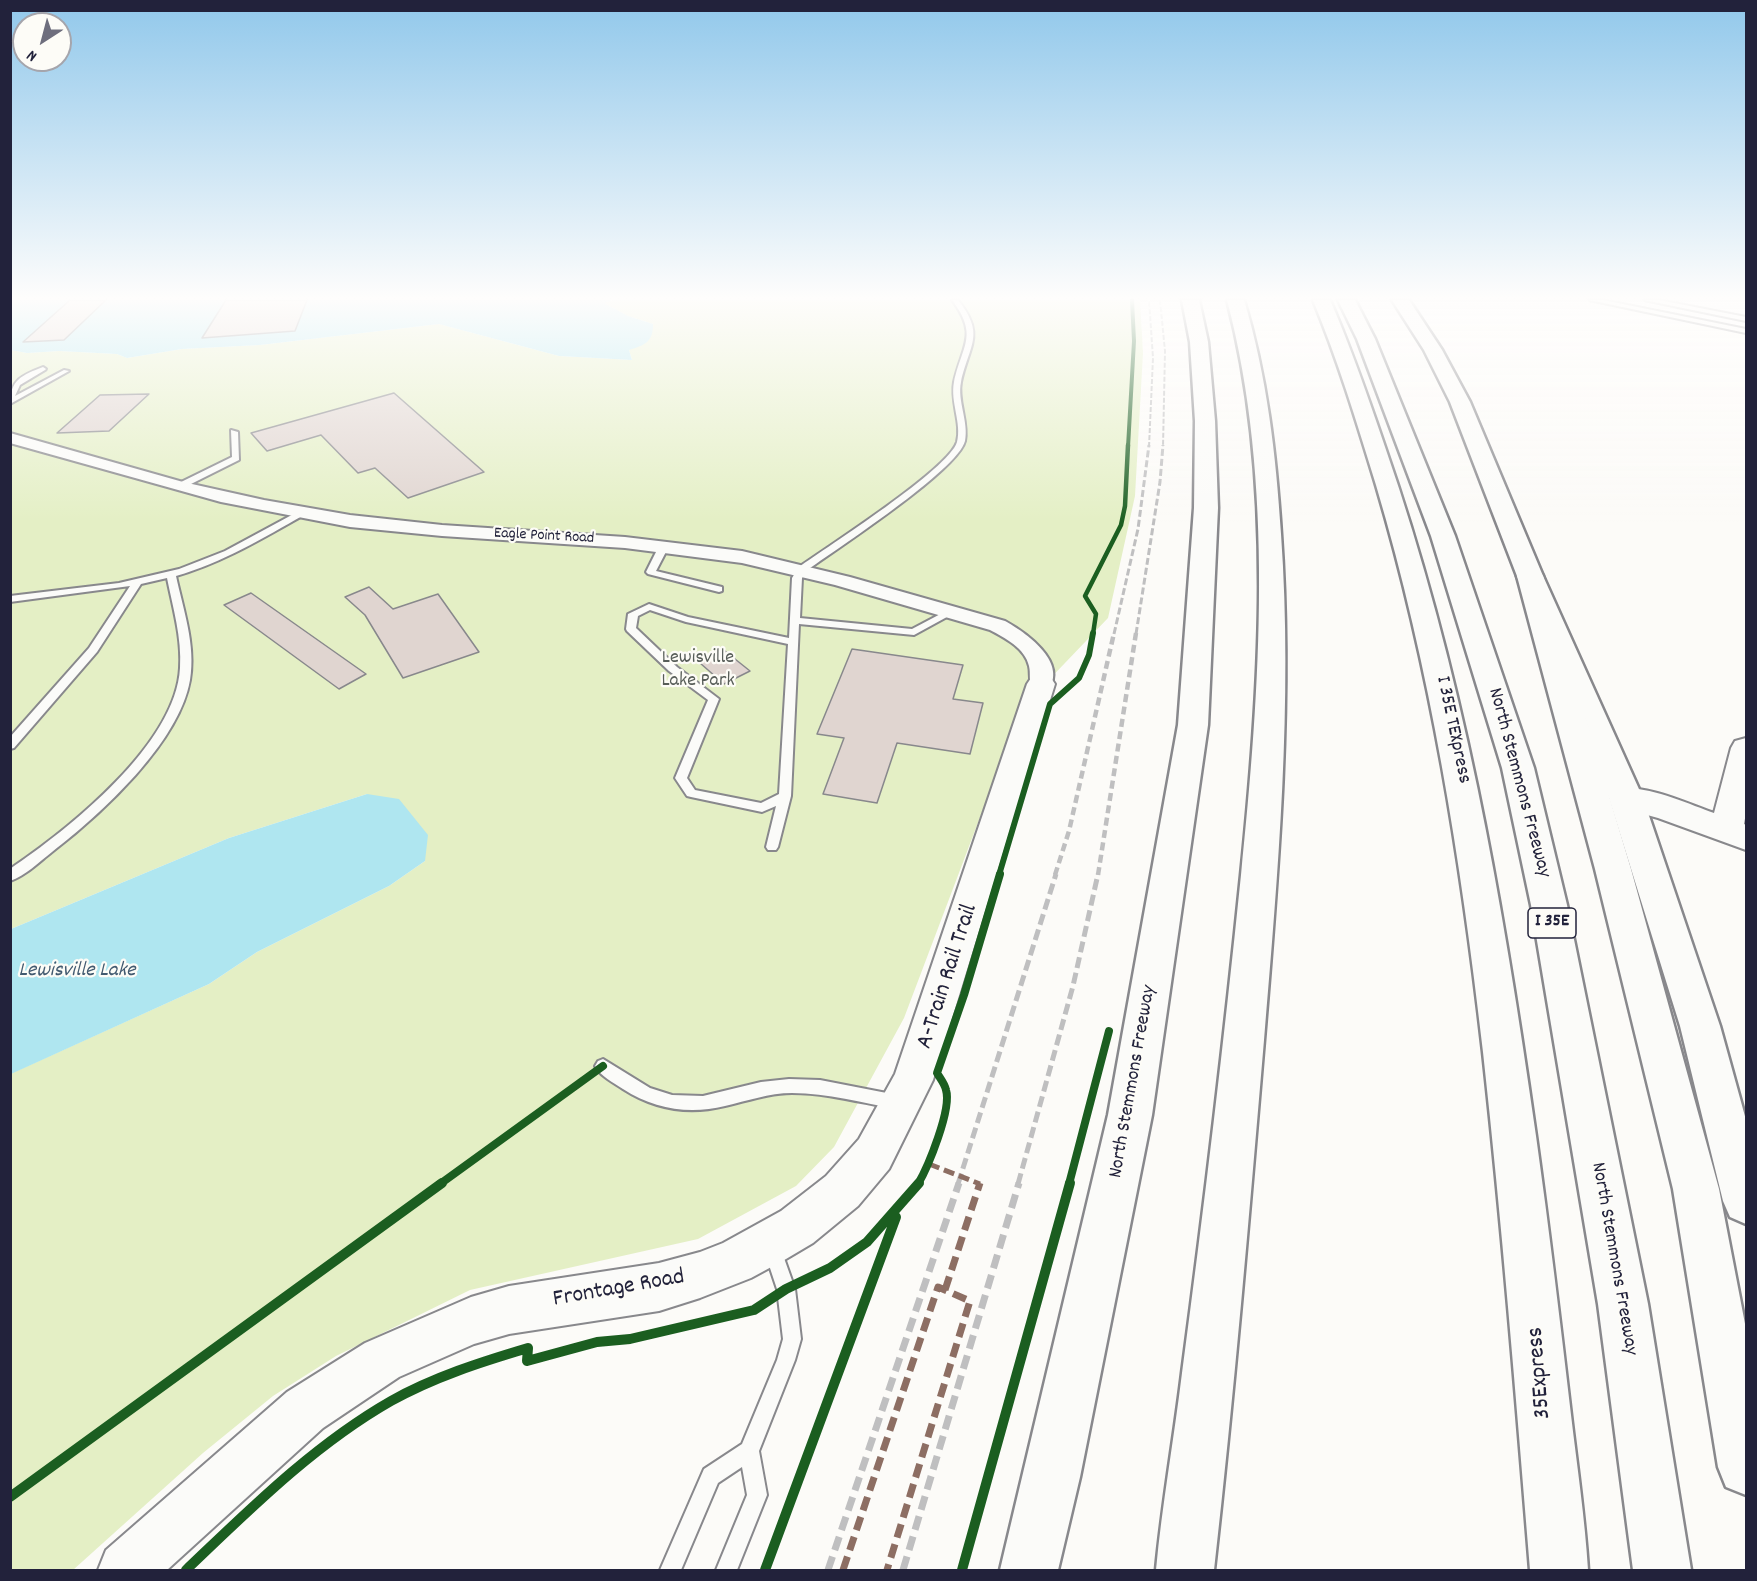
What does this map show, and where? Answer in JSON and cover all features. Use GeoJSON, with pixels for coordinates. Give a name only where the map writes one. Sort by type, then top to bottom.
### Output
{"type":"FeatureCollection","features":[{"type":"Feature","properties":{"kind":"main road","name":"North Stemmons Freeway"},"geometry":{"type":"LineString","coordinates":[[1029,1570],[1052,1477],[1130,1115],[1193,725],[1206,508],[1201,374]]}},
{"type":"Feature","properties":{"kind":"main road"},"geometry":{"type":"LineString","coordinates":[[1185,1570],[1206,1413],[1266,799],[1272,594],[1264,455],[1252,374]]}},
{"type":"Feature","properties":{"kind":"main road","name":"I 35E TEXpress"},"geometry":{"type":"LineString","coordinates":[[1351,374],[1406,538],[1457,750],[1480,879],[1519,1175]]}},
{"type":"Feature","properties":{"kind":"main road","name":"North Stemmons Freeway"},"geometry":{"type":"LineString","coordinates":[[1380,374],[1443,536],[1518,768],[1549,905],[1623,1304],[1662,1570]]}},
{"type":"Feature","properties":{"kind":"main road"},"geometry":{"type":"LineString","coordinates":[[1445,374],[1460,402],[1530,576],[1626,798],[1700,1026],[1746,1201]]}},
{"type":"Feature","properties":{"kind":"main road"},"geometry":{"type":"LineString","coordinates":[[1530,576],[1614,869],[1696,1189],[1746,1467]]}},
{"type":"Feature","properties":{"kind":"main road","name":"35Express"},"geometry":{"type":"LineString","coordinates":[[1519,1175],[1533,1292],[1559,1570]]}},
{"type":"Feature","properties":{"kind":"street","name":"Eagle Point Road"},"geometry":{"type":"LineString","coordinates":[[10,438],[182,485],[301,513],[417,529],[664,546],[802,569],[951,612],[1016,634],[1029,643],[1041,664],[1041,684]]}},
{"type":"Feature","properties":{"kind":"street","name":"Frontage Road"},"geometry":{"type":"LineString","coordinates":[[126,1570],[305,1410],[382,1360],[471,1321],[541,1304],[659,1287],[735,1262],[804,1221],[842,1191],[860,1173],[882,1141],[903,1103],[923,1053],[1041,684]]}},
{"type":"Feature","properties":{"kind":"street"},"geometry":{"type":"LineString","coordinates":[[1626,798],[1666,808],[1736,834],[1746,748]]}},
{"type":"Feature","properties":{"kind":"lane"},"geometry":{"type":"LineString","coordinates":[[10,401],[17,384],[34,374]]}},
{"type":"Feature","properties":{"kind":"lane"},"geometry":{"type":"LineString","coordinates":[[10,401],[61,374]]}},
{"type":"Feature","properties":{"kind":"lane"},"geometry":{"type":"LineString","coordinates":[[772,847],[786,796],[796,588],[802,569],[936,472],[957,450],[961,441],[956,390],[962,374]]}},
{"type":"Feature","properties":{"kind":"lane"},"geometry":{"type":"LineString","coordinates":[[182,485],[236,458],[234,432]]}},
{"type":"Feature","properties":{"kind":"lane"},"geometry":{"type":"LineString","coordinates":[[10,599],[138,582],[171,574],[209,561],[301,513]]}},
{"type":"Feature","properties":{"kind":"lane"},"geometry":{"type":"LineString","coordinates":[[664,546],[651,572],[719,590]]}},
{"type":"Feature","properties":{"kind":"lane"},"geometry":{"type":"LineString","coordinates":[[10,876],[100,802],[163,734],[184,683],[186,658],[171,574]]}},
{"type":"Feature","properties":{"kind":"lane"},"geometry":{"type":"LineString","coordinates":[[10,745],[93,650],[138,582]]}},
{"type":"Feature","properties":{"kind":"lane"},"geometry":{"type":"LineString","coordinates":[[786,796],[762,808],[690,793],[681,778],[714,699],[673,669],[631,629],[633,614],[649,607],[686,619],[793,642]]}},
{"type":"Feature","properties":{"kind":"lane"},"geometry":{"type":"LineString","coordinates":[[795,621],[914,632],[951,612]]}},
{"type":"Feature","properties":{"kind":"lane"},"geometry":{"type":"LineString","coordinates":[[603,1066],[626,1084],[653,1099],[682,1106],[717,1101],[774,1086],[801,1086],[903,1103]]}},
{"type":"Feature","properties":{"kind":"lane"},"geometry":{"type":"LineString","coordinates":[[727,1570],[757,1495],[749,1451],[786,1360],[792,1339],[786,1289],[770,1243]]}},
{"type":"Feature","properties":{"kind":"lane"},"geometry":{"type":"LineString","coordinates":[[670,1570],[711,1476],[749,1451]]}},
{"type":"Feature","properties":{"kind":"green space","name":"Lewisville Lake Park"},"geometry":{"type":"Polygon","coordinates":[[[11,374],[1142,374],[1135,496],[1108,618],[1021,709],[904,1018],[834,1147],[796,1186],[698,1239],[470,1290],[336,1356],[273,1396],[203,1453],[73,1570],[11,1570],[10,1074],[209,984],[257,952],[389,886],[425,861],[367,794],[229,838],[11,929],[11,374]]]}},
{"type":"Feature","properties":{"kind":"water","name":"Lewisville Lake"},"geometry":{"type":"Polygon","coordinates":[[[367,794],[399,799],[428,835],[425,861],[389,886],[257,952],[209,984],[11,1074],[11,929],[229,838],[367,794]]]}},
{"type":"Feature","properties":{"kind":"building"},"geometry":{"type":"Polygon","coordinates":[[[394,393],[484,472],[408,498],[375,468],[358,473],[321,435],[267,451],[251,433],[394,393]]]}},
{"type":"Feature","properties":{"kind":"building"},"geometry":{"type":"Polygon","coordinates":[[[149,394],[109,431],[57,433],[100,395],[149,394]]]}},
{"type":"Feature","properties":{"kind":"building"},"geometry":{"type":"Polygon","coordinates":[[[369,587],[393,609],[438,594],[479,652],[403,678],[365,615],[345,597],[369,587]]]}},
{"type":"Feature","properties":{"kind":"building"},"geometry":{"type":"Polygon","coordinates":[[[251,593],[366,674],[339,689],[224,605],[251,593]]]}},
{"type":"Feature","properties":{"kind":"building"},"geometry":{"type":"Polygon","coordinates":[[[852,649],[963,665],[953,699],[983,703],[970,754],[897,743],[877,803],[823,794],[844,738],[817,734],[852,649]]]}},
{"type":"Feature","properties":{"kind":"building"},"geometry":{"type":"Polygon","coordinates":[[[725,651],[750,671],[724,684],[700,663],[725,651]]]}},
{"type":"Feature","properties":{"kind":"railway"},"geometry":{"type":"LineString","coordinates":[[1149,447],[1152,374]]}},
{"type":"Feature","properties":{"kind":"railway"},"geometry":{"type":"LineString","coordinates":[[1163,447],[1165,374]]}},
{"type":"Feature","properties":{"kind":"railway"},"geometry":{"type":"LineString","coordinates":[[1114,634],[1138,529],[1149,445]]}},
{"type":"Feature","properties":{"kind":"railway"},"geometry":{"type":"LineString","coordinates":[[1136,634],[1160,482],[1163,445]]}},
{"type":"Feature","properties":{"kind":"railway"},"geometry":{"type":"LineString","coordinates":[[1055,875],[1069,831],[1114,633]]}},
{"type":"Feature","properties":{"kind":"railway"},"geometry":{"type":"LineString","coordinates":[[1098,875],[1136,633]]}},
{"type":"Feature","properties":{"kind":"railway"},"geometry":{"type":"LineString","coordinates":[[958,1184],[1056,874]]}},
{"type":"Feature","properties":{"kind":"railway"},"geometry":{"type":"LineString","coordinates":[[1018,1184],[1073,986],[1098,874]]}},
{"type":"Feature","properties":{"kind":"railway"},"geometry":{"type":"LineString","coordinates":[[828,1570],[959,1183]]}},
{"type":"Feature","properties":{"kind":"railway"},"geometry":{"type":"LineString","coordinates":[[903,1570],[1019,1183]]}},
{"type":"Feature","properties":{"kind":"marked path"},"geometry":{"type":"LineString","coordinates":[[929,1164],[980,1183],[945,1290]]}},
{"type":"Feature","properties":{"kind":"marked path"},"geometry":{"type":"LineString","coordinates":[[843,1570],[938,1287],[970,1301],[887,1570]]}},
{"type":"Feature","properties":{"kind":"cycle path","name":"A-Train Rail Trail"},"geometry":{"type":"LineString","coordinates":[[186,1570],[309,1458],[363,1418],[407,1392],[458,1371],[528,1348],[527,1361],[597,1342],[630,1339],[754,1310],[786,1289],[830,1268],[867,1242],[917,1186],[929,1164],[942,1122],[947,1091],[937,1073],[964,995],[1050,704],[1079,678],[1089,655],[1096,614],[1085,596],[1121,525],[1125,506],[1132,374]]}},
{"type":"Feature","properties":{"kind":"cycle path"},"geometry":{"type":"LineString","coordinates":[[962,1570],[1093,1100],[1109,1031]]}},
{"type":"Feature","properties":{"kind":"cycle path"},"geometry":{"type":"LineString","coordinates":[[10,1497],[603,1066]]}},
{"type":"Feature","properties":{"kind":"cycle path"},"geometry":{"type":"LineString","coordinates":[[765,1570],[896,1217]]}}]}
